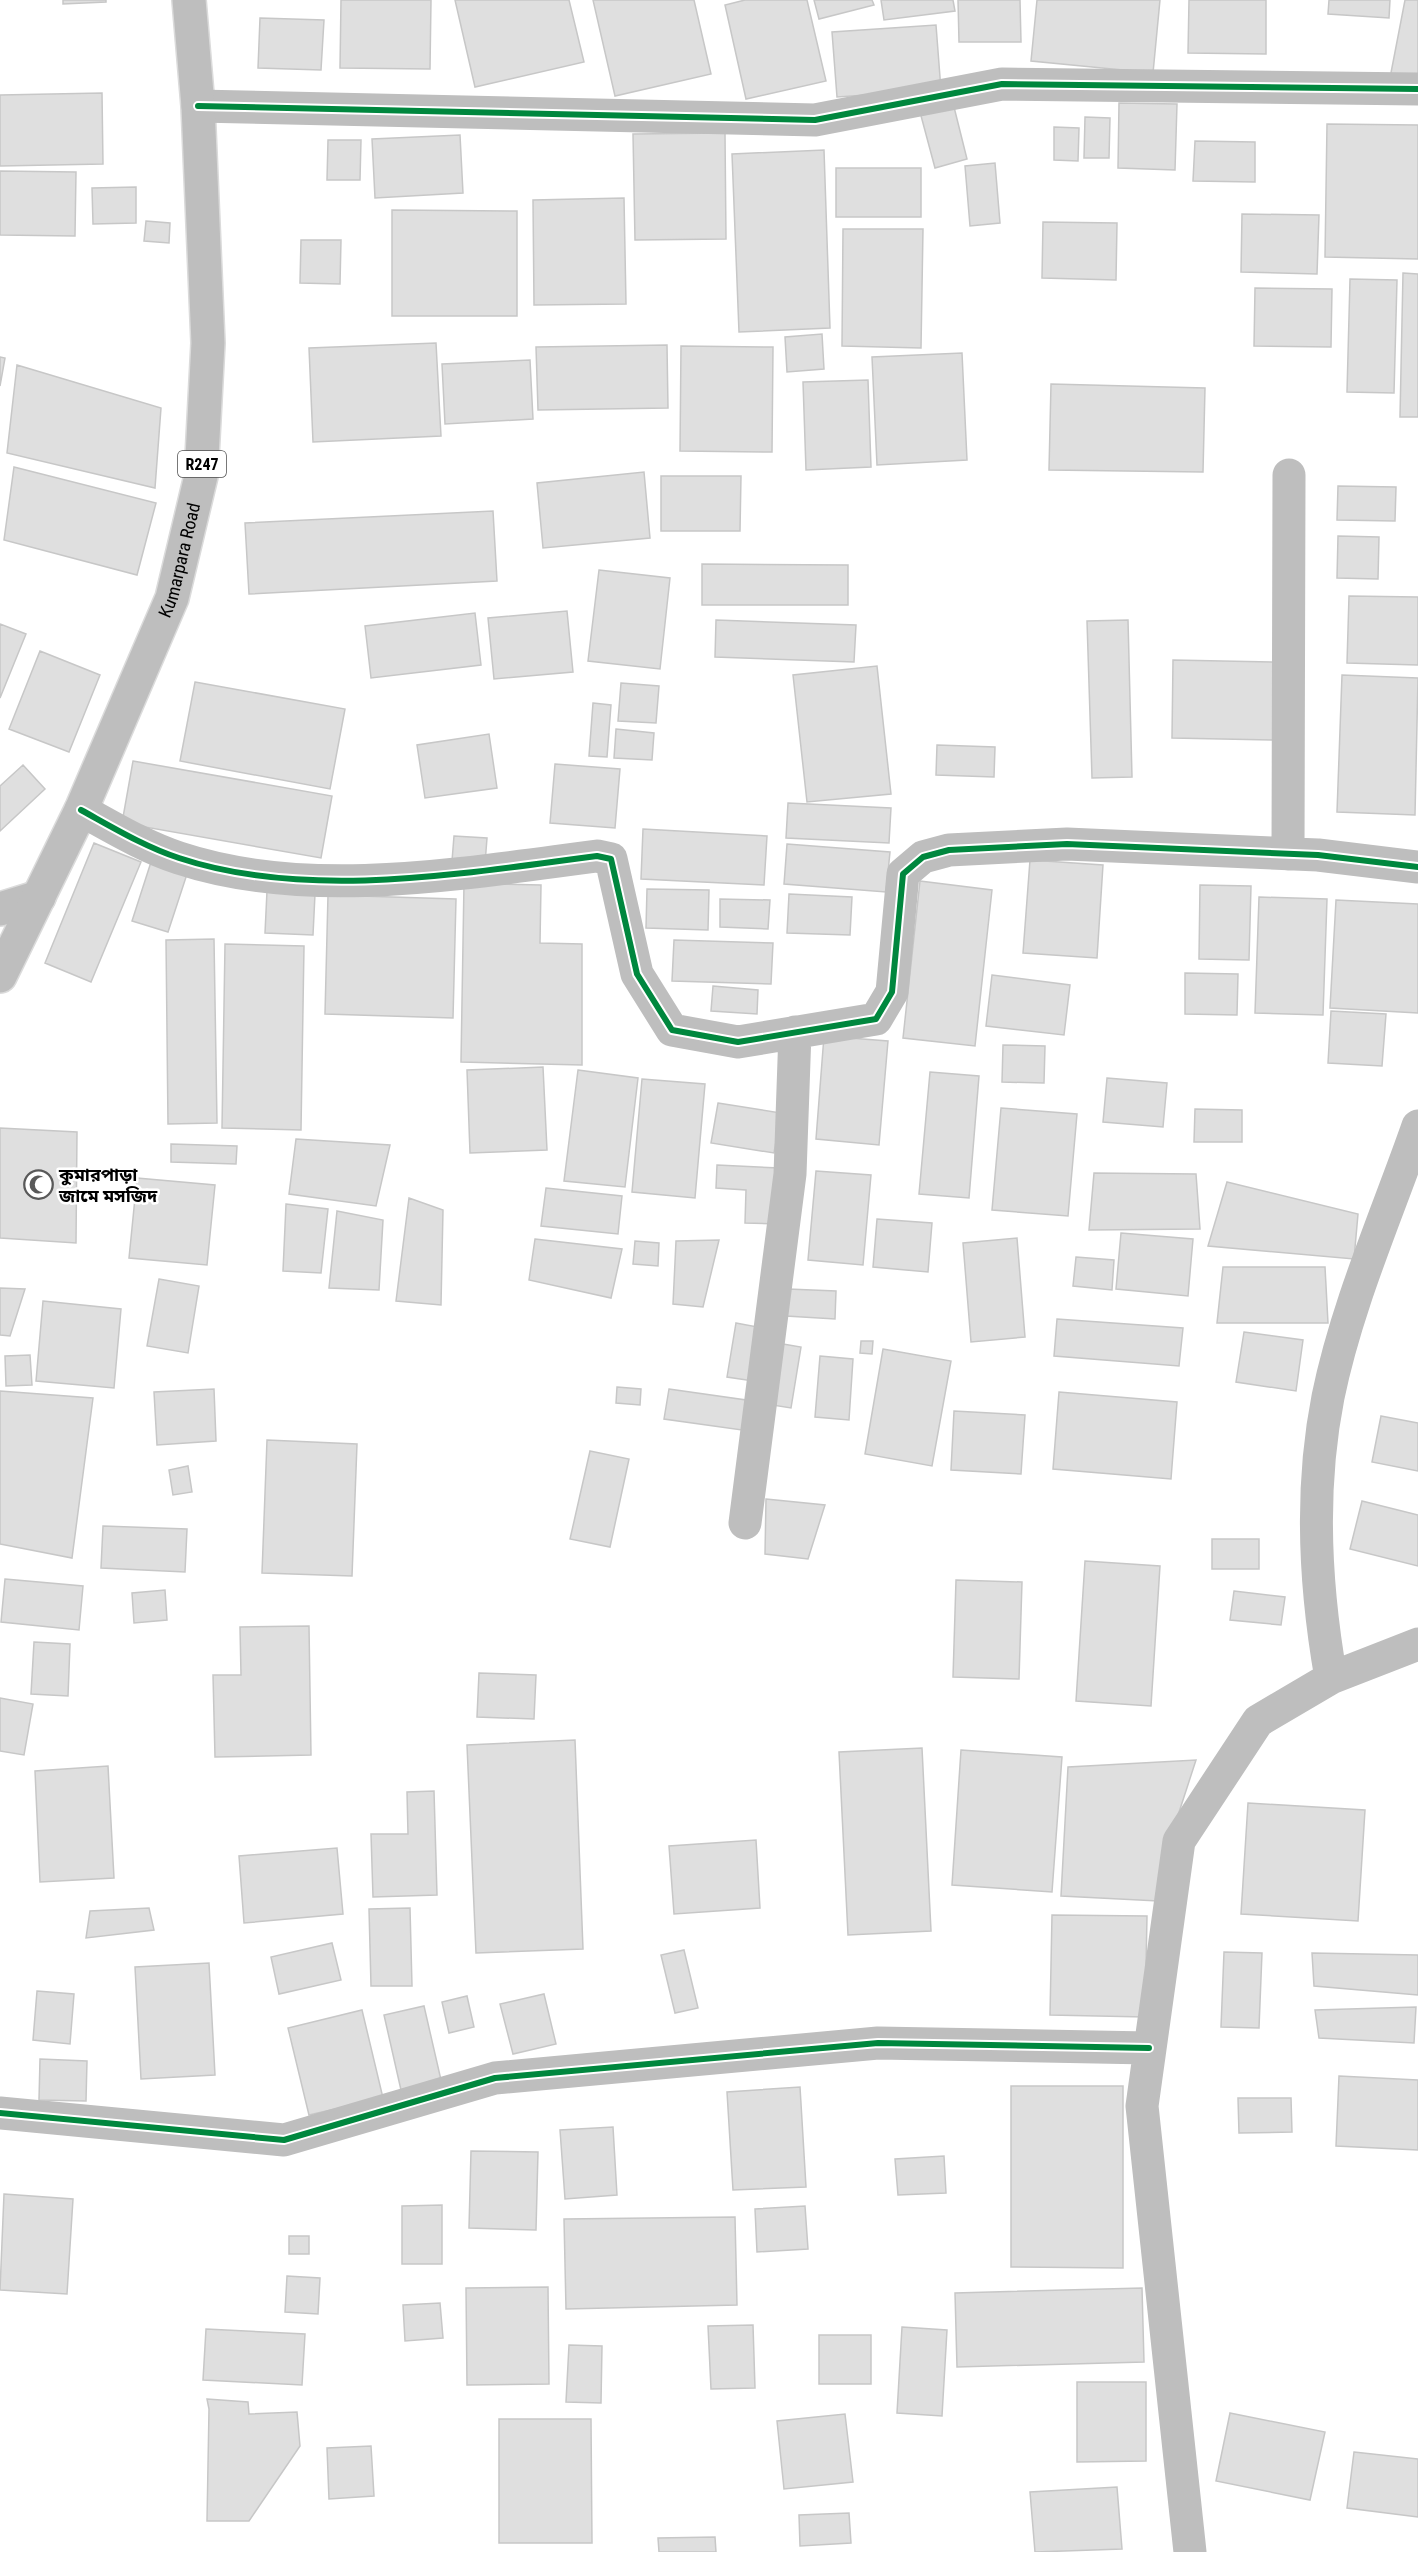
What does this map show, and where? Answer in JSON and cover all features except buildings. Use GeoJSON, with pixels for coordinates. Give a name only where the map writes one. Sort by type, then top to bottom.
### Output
{"type":"FeatureCollection","features":[{"type":"Feature","properties":{"kind":"street","name":"Kumarpara Road"},"geometry":{"type":"LineString","coordinates":[[0,976],[81,810],[172,598],[201,476],[208,343],[198,106],[189,0]]}},
{"type":"Feature","properties":{"kind":"street"},"geometry":{"type":"LineString","coordinates":[[198,106],[815,120],[1002,84],[1418,89]]}},
{"type":"Feature","properties":{"kind":"street"},"geometry":{"type":"LineString","coordinates":[[1288,475],[1288,854]]}},
{"type":"Feature","properties":{"kind":"street"},"geometry":{"type":"LineString","coordinates":[[81,810],[133,838],[179,858],[253,875],[325,879],[426,878],[597,856],[611,859],[638,974],[672,1030],[738,1042],[876,1019],[892,992],[903,874],[923,857],[949,850],[1067,844],[1318,855],[1418,867]]}},
{"type":"Feature","properties":{"kind":"street"},"geometry":{"type":"LineString","coordinates":[[0,909],[39,897]]}},
{"type":"Feature","properties":{"kind":"street"},"geometry":{"type":"LineString","coordinates":[[745,1523],[790,1174],[795,1032]]}},
{"type":"Feature","properties":{"kind":"street"},"geometry":{"type":"LineString","coordinates":[[1331,1678],[1322,1625],[1317,1483],[1328,1397],[1351,1313],[1418,1125]]}},
{"type":"Feature","properties":{"kind":"street"},"geometry":{"type":"LineString","coordinates":[[1190,2552],[1142,2106],[1179,1841],[1258,1721],[1331,1678],[1418,1644]]}},
{"type":"Feature","properties":{"kind":"street"},"geometry":{"type":"LineString","coordinates":[[0,2113],[284,2140],[495,2078],[879,2043],[1149,2048]]}},
{"type":"Feature","properties":{"kind":"cycle path"},"geometry":{"type":"LineString","coordinates":[[198,106],[815,120],[1002,84],[1418,89]]}},
{"type":"Feature","properties":{"kind":"cycle path"},"geometry":{"type":"LineString","coordinates":[[81,810],[141,842],[179,858],[229,871],[281,878],[334,881],[387,880],[494,870],[597,856],[611,859],[637,974],[672,1030],[738,1042],[876,1019],[892,992],[903,874],[923,857],[949,850],[1067,844],[1318,855],[1418,867]]}},
{"type":"Feature","properties":{"kind":"cycle path"},"geometry":{"type":"LineString","coordinates":[[0,2113],[284,2140],[495,2078],[878,2043],[1149,2048]]}},
{"type":"Feature","properties":{"kind":"place","name":"কুমারপাড়া জামে মসজিদ"},"geometry":{"type":"Point","coordinates":[38,1185]}}]}
